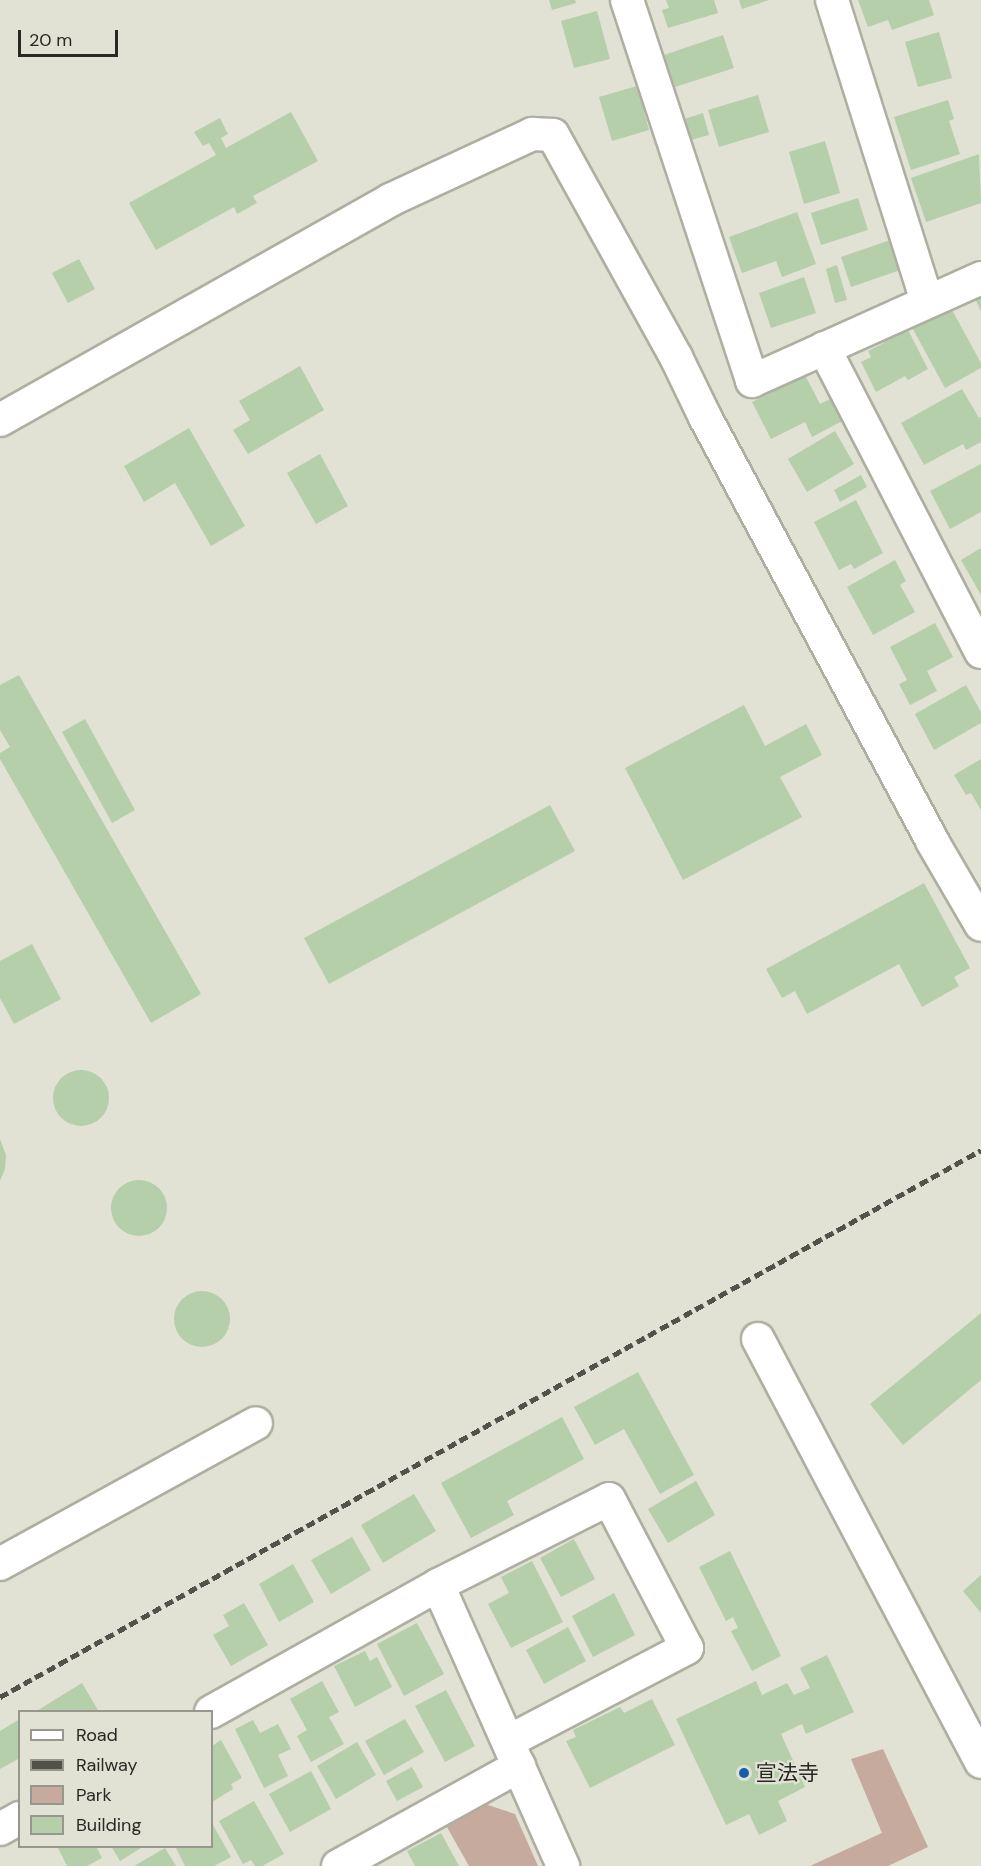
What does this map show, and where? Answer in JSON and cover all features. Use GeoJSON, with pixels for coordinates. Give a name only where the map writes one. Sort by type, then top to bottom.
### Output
{"type":"FeatureCollection","features":[{"type":"Feature","properties":{"kind":"street"},"geometry":{"type":"LineString","coordinates":[[627,0],[752,381],[981,278]]}},
{"type":"Feature","properties":{"kind":"street"},"geometry":{"type":"LineString","coordinates":[[832,0],[927,301]]}},
{"type":"Feature","properties":{"kind":"street"},"geometry":{"type":"LineString","coordinates":[[0,420],[390,200],[532,135],[553,135],[676,357],[705,417],[932,841],[981,925]]}},
{"type":"Feature","properties":{"kind":"street"},"geometry":{"type":"LineString","coordinates":[[824,348],[981,652]]}},
{"type":"Feature","properties":{"kind":"street"},"geometry":{"type":"LineString","coordinates":[[758,1339],[981,1762]]}},
{"type":"Feature","properties":{"kind":"street"},"geometry":{"type":"LineString","coordinates":[[0,1564],[256,1423]]}},
{"type":"Feature","properties":{"kind":"street"},"geometry":{"type":"LineString","coordinates":[[213,1711],[438,1585],[609,1499],[687,1648],[338,1866]]}},
{"type":"Feature","properties":{"kind":"street"},"geometry":{"type":"LineString","coordinates":[[438,1585],[563,1866]]}},
{"type":"Feature","properties":{"kind":"street"},"geometry":{"type":"LineString","coordinates":[[0,1829],[18,1819]]}},
{"type":"Feature","properties":{"kind":"green space"},"geometry":{"type":"Polygon","coordinates":[[[883,1749],[928,1847],[888,1866],[810,1866],[882,1833],[851,1759],[883,1749]]]}},
{"type":"Feature","properties":{"kind":"green space"},"geometry":{"type":"Polygon","coordinates":[[[485,1804],[515,1814],[538,1866],[469,1866],[447,1827],[485,1804]]]}},
{"type":"Feature","properties":{"kind":"building"},"geometry":{"type":"Polygon","coordinates":[[[549,0],[575,0],[576,3],[552,10],[549,0]]]}},
{"type":"Feature","properties":{"kind":"building"},"geometry":{"type":"Polygon","coordinates":[[[666,0],[714,0],[718,13],[668,28],[662,10],[669,8],[666,0]]]}},
{"type":"Feature","properties":{"kind":"building"},"geometry":{"type":"Polygon","coordinates":[[[739,0],[769,0],[742,9],[739,0]]]}},
{"type":"Feature","properties":{"kind":"building"},"geometry":{"type":"Polygon","coordinates":[[[858,0],[929,0],[934,15],[892,30],[888,20],[868,27],[858,0]]]}},
{"type":"Feature","properties":{"kind":"building"},"geometry":{"type":"Polygon","coordinates":[[[597,11],[610,59],[574,68],[561,21],[597,11]]]}},
{"type":"Feature","properties":{"kind":"building"},"geometry":{"type":"Polygon","coordinates":[[[939,32],[952,78],[918,87],[905,42],[939,32]]]}},
{"type":"Feature","properties":{"kind":"building"},"geometry":{"type":"Polygon","coordinates":[[[723,35],[734,68],[675,87],[664,55],[723,35]]]}},
{"type":"Feature","properties":{"kind":"building"},"geometry":{"type":"Polygon","coordinates":[[[637,86],[649,130],[612,141],[599,97],[637,86]]]}},
{"type":"Feature","properties":{"kind":"building"},"geometry":{"type":"Polygon","coordinates":[[[758,95],[769,132],[719,147],[708,110],[758,95]]]}},
{"type":"Feature","properties":{"kind":"building"},"geometry":{"type":"Polygon","coordinates":[[[948,100],[954,119],[949,121],[960,154],[911,170],[894,117],[948,100]]]}},
{"type":"Feature","properties":{"kind":"building"},"geometry":{"type":"Polygon","coordinates":[[[291,112],[318,161],[253,196],[257,203],[237,214],[234,207],[156,250],[129,203],[216,155],[209,143],[203,146],[194,132],[220,118],[228,134],[221,138],[226,148],[291,112]]]}},
{"type":"Feature","properties":{"kind":"building"},"geometry":{"type":"Polygon","coordinates":[[[703,113],[709,135],[687,141],[681,120],[703,113]]]}},
{"type":"Feature","properties":{"kind":"building"},"geometry":{"type":"Polygon","coordinates":[[[825,141],[840,193],[804,204],[789,152],[825,141]]]}},
{"type":"Feature","properties":{"kind":"building"},"geometry":{"type":"Polygon","coordinates":[[[979,154],[981,203],[926,222],[911,178],[979,154]]]}},
{"type":"Feature","properties":{"kind":"building"},"geometry":{"type":"Polygon","coordinates":[[[858,198],[868,230],[821,245],[811,213],[858,198]]]}},
{"type":"Feature","properties":{"kind":"building"},"geometry":{"type":"Polygon","coordinates":[[[797,212],[816,264],[782,277],[776,261],[742,273],[729,237],[797,212]]]}},
{"type":"Feature","properties":{"kind":"building"},"geometry":{"type":"Polygon","coordinates":[[[899,237],[909,267],[851,287],[841,257],[899,237]]]}},
{"type":"Feature","properties":{"kind":"building"},"geometry":{"type":"Polygon","coordinates":[[[79,259],[95,289],[68,303],[52,273],[79,259]]]}},
{"type":"Feature","properties":{"kind":"building"},"geometry":{"type":"Polygon","coordinates":[[[837,265],[847,300],[835,303],[826,269],[837,265]]]}},
{"type":"Feature","properties":{"kind":"building"},"geometry":{"type":"Polygon","coordinates":[[[804,277],[816,313],[771,328],[759,293],[804,277]]]}},
{"type":"Feature","properties":{"kind":"building"},"geometry":{"type":"Polygon","coordinates":[[[981,293],[981,311],[974,297],[981,293]]]}},
{"type":"Feature","properties":{"kind":"building"},"geometry":{"type":"Polygon","coordinates":[[[946,299],[981,363],[981,368],[945,388],[908,320],[946,299]]]}},
{"type":"Feature","properties":{"kind":"building"},"geometry":{"type":"Polygon","coordinates":[[[904,322],[928,369],[908,380],[905,376],[876,392],[861,362],[871,357],[868,351],[884,343],[880,334],[904,322]]]}},
{"type":"Feature","properties":{"kind":"building"},"geometry":{"type":"Polygon","coordinates":[[[300,366],[324,410],[248,454],[233,430],[250,420],[239,401],[300,366]]]}},
{"type":"Feature","properties":{"kind":"building"},"geometry":{"type":"Polygon","coordinates":[[[805,375],[820,404],[836,396],[848,418],[812,437],[805,422],[771,439],[752,402],[805,375]]]}},
{"type":"Feature","properties":{"kind":"building"},"geometry":{"type":"Polygon","coordinates":[[[962,389],[979,418],[981,417],[981,442],[966,450],[963,444],[924,465],[901,423],[962,389]]]}},
{"type":"Feature","properties":{"kind":"building"},"geometry":{"type":"Polygon","coordinates":[[[189,428],[245,526],[211,546],[175,483],[144,502],[124,466],[189,428]]]}},
{"type":"Feature","properties":{"kind":"building"},"geometry":{"type":"Polygon","coordinates":[[[835,431],[854,464],[807,492],[788,459],[835,431]]]}},
{"type":"Feature","properties":{"kind":"building"},"geometry":{"type":"Polygon","coordinates":[[[320,454],[348,506],[316,524],[287,473],[320,454]]]}},
{"type":"Feature","properties":{"kind":"building"},"geometry":{"type":"Polygon","coordinates":[[[981,464],[981,512],[950,529],[930,491],[981,464]]]}},
{"type":"Feature","properties":{"kind":"building"},"geometry":{"type":"Polygon","coordinates":[[[861,475],[867,487],[840,502],[834,490],[861,475]]]}},
{"type":"Feature","properties":{"kind":"building"},"geometry":{"type":"Polygon","coordinates":[[[856,500],[883,553],[854,569],[851,564],[839,570],[814,522],[856,500]]]}},
{"type":"Feature","properties":{"kind":"building"},"geometry":{"type":"Polygon","coordinates":[[[981,548],[981,595],[961,560],[981,548]]]}},
{"type":"Feature","properties":{"kind":"building"},"geometry":{"type":"Polygon","coordinates":[[[895,560],[906,581],[900,585],[915,612],[873,635],[847,587],[895,560]]]}},
{"type":"Feature","properties":{"kind":"building"},"geometry":{"type":"Polygon","coordinates":[[[935,623],[953,657],[927,671],[937,691],[910,705],[899,684],[907,680],[890,647],[935,623]]]}},
{"type":"Feature","properties":{"kind":"building"},"geometry":{"type":"Polygon","coordinates":[[[19,675],[201,994],[151,1023],[0,759],[0,753],[10,747],[0,730],[0,685],[19,675]]]}},
{"type":"Feature","properties":{"kind":"building"},"geometry":{"type":"Polygon","coordinates":[[[966,685],[981,712],[981,723],[934,750],[915,714],[966,685]]]}},
{"type":"Feature","properties":{"kind":"building"},"geometry":{"type":"Polygon","coordinates":[[[744,705],[765,746],[806,724],[822,755],[780,777],[802,817],[683,880],[625,768],[744,705]]]}},
{"type":"Feature","properties":{"kind":"building"},"geometry":{"type":"Polygon","coordinates":[[[85,719],[135,810],[112,823],[62,732],[85,719]]]}},
{"type":"Feature","properties":{"kind":"building"},"geometry":{"type":"Polygon","coordinates":[[[981,759],[981,810],[971,793],[966,795],[954,775],[981,759]]]}},
{"type":"Feature","properties":{"kind":"building"},"geometry":{"type":"Polygon","coordinates":[[[550,805],[575,851],[329,984],[304,938],[550,805]]]}},
{"type":"Feature","properties":{"kind":"building"},"geometry":{"type":"Polygon","coordinates":[[[924,883],[970,968],[954,977],[959,986],[922,1007],[899,964],[807,1014],[795,991],[782,998],[766,969],[924,883]]]}},
{"type":"Feature","properties":{"kind":"building"},"geometry":{"type":"Polygon","coordinates":[[[32,944],[61,999],[14,1024],[0,998],[0,961],[32,944]]]}},
{"type":"Feature","properties":{"kind":"building"},"geometry":{"type":"Polygon","coordinates":[[[75,1070],[87,1070],[97,1074],[105,1082],[109,1098],[105,1114],[97,1122],[87,1126],[75,1126],[65,1122],[57,1114],[53,1104],[53,1092],[57,1082],[65,1074],[75,1070]]]}},
{"type":"Feature","properties":{"kind":"building"},"geometry":{"type":"Polygon","coordinates":[[[0,1139],[6,1155],[5,1169],[0,1181],[0,1139]]]}},
{"type":"Feature","properties":{"kind":"building"},"geometry":{"type":"Polygon","coordinates":[[[133,1180],[145,1180],[155,1184],[163,1192],[167,1208],[163,1224],[155,1232],[145,1236],[133,1236],[123,1232],[115,1224],[111,1214],[111,1202],[115,1192],[123,1184],[133,1180]]]}},
{"type":"Feature","properties":{"kind":"building"},"geometry":{"type":"Polygon","coordinates":[[[202,1291],[213,1293],[222,1299],[228,1308],[230,1319],[228,1330],[222,1339],[213,1345],[202,1347],[191,1345],[182,1339],[176,1330],[174,1319],[176,1308],[182,1299],[191,1293],[202,1291]]]}},
{"type":"Feature","properties":{"kind":"building"},"geometry":{"type":"Polygon","coordinates":[[[981,1313],[981,1380],[903,1445],[870,1404],[981,1313]]]}},
{"type":"Feature","properties":{"kind":"building"},"geometry":{"type":"Polygon","coordinates":[[[638,1372],[694,1475],[660,1494],[624,1429],[595,1445],[574,1407],[638,1372]]]}},
{"type":"Feature","properties":{"kind":"building"},"geometry":{"type":"Polygon","coordinates":[[[562,1417],[584,1459],[507,1501],[514,1515],[471,1538],[441,1483],[562,1417]]]}},
{"type":"Feature","properties":{"kind":"building"},"geometry":{"type":"Polygon","coordinates":[[[696,1481],[715,1515],[668,1543],[648,1509],[696,1481]]]}},
{"type":"Feature","properties":{"kind":"building"},"geometry":{"type":"Polygon","coordinates":[[[414,1494],[436,1531],[383,1563],[361,1525],[414,1494]]]}},
{"type":"Feature","properties":{"kind":"building"},"geometry":{"type":"Polygon","coordinates":[[[352,1537],[371,1570],[331,1594],[311,1560],[352,1537]]]}},
{"type":"Feature","properties":{"kind":"building"},"geometry":{"type":"Polygon","coordinates":[[[574,1539],[595,1579],[561,1597],[540,1558],[574,1539]]]}},
{"type":"Feature","properties":{"kind":"building"},"geometry":{"type":"Polygon","coordinates":[[[730,1551],[781,1656],[752,1671],[731,1631],[738,1628],[733,1617],[726,1621],[699,1567],[730,1551]]]}},
{"type":"Feature","properties":{"kind":"building"},"geometry":{"type":"Polygon","coordinates":[[[532,1561],[563,1622],[511,1648],[488,1604],[509,1593],[501,1577],[532,1561]]]}},
{"type":"Feature","properties":{"kind":"building"},"geometry":{"type":"Polygon","coordinates":[[[293,1564],[314,1602],[279,1622],[259,1584],[293,1564]]]}},
{"type":"Feature","properties":{"kind":"building"},"geometry":{"type":"Polygon","coordinates":[[[981,1575],[981,1613],[963,1591],[981,1575]]]}},
{"type":"Feature","properties":{"kind":"building"},"geometry":{"type":"Polygon","coordinates":[[[614,1593],[635,1635],[593,1657],[572,1616],[614,1593]]]}},
{"type":"Feature","properties":{"kind":"building"},"geometry":{"type":"Polygon","coordinates":[[[244,1603],[268,1645],[231,1666],[213,1635],[229,1626],[223,1615],[244,1603]]]}},
{"type":"Feature","properties":{"kind":"building"},"geometry":{"type":"Polygon","coordinates":[[[417,1623],[444,1674],[404,1696],[377,1644],[417,1623]]]}},
{"type":"Feature","properties":{"kind":"building"},"geometry":{"type":"Polygon","coordinates":[[[568,1627],[586,1661],[544,1684],[526,1650],[568,1627]]]}},
{"type":"Feature","properties":{"kind":"building"},"geometry":{"type":"Polygon","coordinates":[[[365,1651],[370,1661],[377,1657],[392,1687],[355,1707],[334,1666],[365,1651]]]}},
{"type":"Feature","properties":{"kind":"building"},"geometry":{"type":"Polygon","coordinates":[[[827,1655],[854,1712],[806,1734],[802,1724],[781,1734],[805,1787],[778,1801],[787,1821],[759,1835],[749,1814],[726,1825],[676,1719],[756,1681],[762,1695],[787,1683],[794,1695],[810,1688],[800,1668],[827,1655]]]}},
{"type":"Feature","properties":{"kind":"building"},"geometry":{"type":"Polygon","coordinates":[[[322,1681],[339,1712],[329,1717],[344,1744],[311,1762],[297,1736],[307,1730],[290,1699],[322,1681]]]}},
{"type":"Feature","properties":{"kind":"building"},"geometry":{"type":"Polygon","coordinates":[[[82,1683],[98,1710],[38,1710],[82,1683]]]}},
{"type":"Feature","properties":{"kind":"building"},"geometry":{"type":"Polygon","coordinates":[[[446,1690],[475,1746],[445,1762],[415,1706],[446,1690]]]}},
{"type":"Feature","properties":{"kind":"building"},"geometry":{"type":"Polygon","coordinates":[[[652,1699],[675,1745],[590,1788],[566,1741],[576,1737],[573,1730],[620,1707],[624,1713],[652,1699]]]}},
{"type":"Feature","properties":{"kind":"building"},"geometry":{"type":"Polygon","coordinates":[[[405,1719],[424,1752],[384,1775],[365,1741],[405,1719]]]}},
{"type":"Feature","properties":{"kind":"building"},"geometry":{"type":"Polygon","coordinates":[[[18,1720],[18,1759],[0,1769],[0,1731],[18,1720]]]}},
{"type":"Feature","properties":{"kind":"building"},"geometry":{"type":"Polygon","coordinates":[[[253,1720],[260,1733],[278,1724],[291,1749],[278,1755],[288,1776],[264,1788],[235,1729],[253,1720]]]}},
{"type":"Feature","properties":{"kind":"building"},"geometry":{"type":"Polygon","coordinates":[[[221,1740],[242,1778],[231,1784],[233,1789],[213,1801],[213,1745],[221,1740]]]}},
{"type":"Feature","properties":{"kind":"building"},"geometry":{"type":"Polygon","coordinates":[[[357,1742],[376,1775],[336,1799],[317,1766],[357,1742]]]}},
{"type":"Feature","properties":{"kind":"building"},"geometry":{"type":"Polygon","coordinates":[[[412,1767],[423,1787],[397,1801],[386,1781],[412,1767]]]}},
{"type":"Feature","properties":{"kind":"building"},"geometry":{"type":"Polygon","coordinates":[[[311,1771],[331,1809],[290,1832],[269,1794],[311,1771]]]}},
{"type":"Feature","properties":{"kind":"building"},"geometry":{"type":"Polygon","coordinates":[[[254,1801],[284,1854],[262,1866],[255,1866],[251,1860],[243,1864],[219,1821],[254,1801]]]}},
{"type":"Feature","properties":{"kind":"building"},"geometry":{"type":"Polygon","coordinates":[[[213,1825],[231,1857],[214,1866],[185,1866],[176,1848],[213,1848],[213,1825]]]}},
{"type":"Feature","properties":{"kind":"building"},"geometry":{"type":"Polygon","coordinates":[[[441,1833],[459,1866],[415,1866],[407,1851],[441,1833]]]}},
{"type":"Feature","properties":{"kind":"building"},"geometry":{"type":"Polygon","coordinates":[[[58,1848],[97,1848],[102,1858],[87,1866],[67,1866],[58,1848]]]}},
{"type":"Feature","properties":{"kind":"building"},"geometry":{"type":"Polygon","coordinates":[[[112,1848],[141,1848],[120,1861],[112,1848]]]}},
{"type":"Feature","properties":{"kind":"building"},"geometry":{"type":"Polygon","coordinates":[[[165,1848],[176,1866],[134,1866],[165,1848]]]}},
{"type":"Feature","properties":{"kind":"railway"},"geometry":{"type":"LineString","coordinates":[[0,1697],[981,1150]]}},
{"type":"Feature","properties":{"kind":"place","name":"宣法寺"},"geometry":{"type":"Point","coordinates":[744,1773]}}]}
